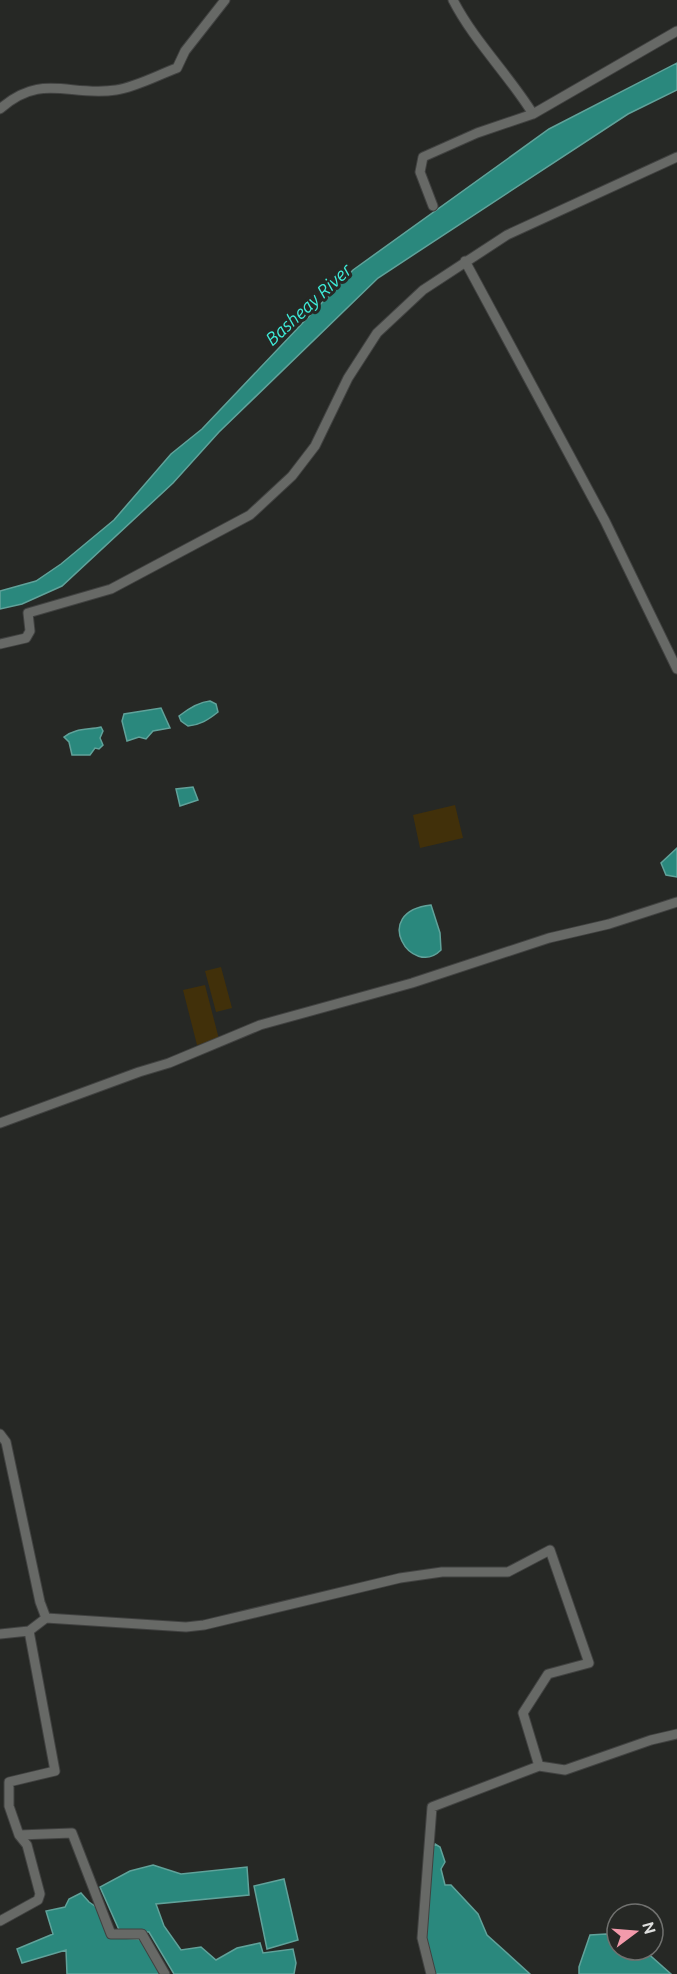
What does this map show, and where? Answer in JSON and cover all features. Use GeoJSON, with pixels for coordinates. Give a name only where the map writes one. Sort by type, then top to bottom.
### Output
{"type":"FeatureCollection","features":[{"type":"Feature","properties":{"kind":"street"},"geometry":{"type":"LineString","coordinates":[[0,109],[13,96],[26,91],[50,88],[117,90],[177,68],[185,51],[225,0]]}},
{"type":"Feature","properties":{"kind":"street"},"geometry":{"type":"LineString","coordinates":[[453,0],[477,37],[515,86],[532,114]]}},
{"type":"Feature","properties":{"kind":"street"},"geometry":{"type":"LineString","coordinates":[[433,206],[420,172],[423,157],[477,133],[532,114],[677,31]]}},
{"type":"Feature","properties":{"kind":"street"},"geometry":{"type":"LineString","coordinates":[[0,644],[26,638],[30,631],[28,613],[111,589],[250,515],[292,476],[315,446],[348,378],[377,333],[423,290],[507,235],[677,157]]}},
{"type":"Feature","properties":{"kind":"street"},"geometry":{"type":"LineString","coordinates":[[465,261],[605,521],[642,602],[677,669]]}},
{"type":"Feature","properties":{"kind":"street"},"geometry":{"type":"LineString","coordinates":[[0,1123],[178,1060],[260,1025],[412,983],[549,938],[609,924],[677,903]]}},
{"type":"Feature","properties":{"kind":"street"},"geometry":{"type":"LineString","coordinates":[[0,1434],[6,1442],[40,1602],[46,1618]]}},
{"type":"Feature","properties":{"kind":"street"},"geometry":{"type":"LineString","coordinates":[[0,1634],[29,1631],[46,1618],[186,1627],[204,1625],[400,1578],[442,1572],[508,1572],[550,1550],[589,1663],[548,1674],[523,1713],[538,1766]]}},
{"type":"Feature","properties":{"kind":"street"},"geometry":{"type":"LineString","coordinates":[[0,1921],[38,1900],[40,1894],[27,1845],[19,1835],[9,1806],[9,1782],[55,1771],[29,1631]]}},
{"type":"Feature","properties":{"kind":"street"},"geometry":{"type":"LineString","coordinates":[[431,1974],[422,1938],[432,1807],[538,1766],[565,1770],[651,1740],[677,1734]]}},
{"type":"Feature","properties":{"kind":"street"},"geometry":{"type":"LineString","coordinates":[[19,1835],[72,1833],[111,1934],[142,1934],[165,1974]]}},
{"type":"Feature","properties":{"kind":"shaded area"},"geometry":{"type":"Polygon","coordinates":[[[455,805],[463,838],[420,848],[413,815],[455,805]]]}},
{"type":"Feature","properties":{"kind":"shaded area"},"geometry":{"type":"Polygon","coordinates":[[[221,967],[232,1008],[216,1012],[205,971],[221,967]]]}},
{"type":"Feature","properties":{"kind":"shaded area"},"geometry":{"type":"Polygon","coordinates":[[[205,985],[219,1039],[197,1045],[183,990],[205,985]]]}},
{"type":"Feature","properties":{"kind":"water"},"geometry":{"type":"Polygon","coordinates":[[[677,63],[677,90],[628,114],[378,278],[219,432],[173,483],[62,586],[22,604],[0,609],[0,591],[36,581],[61,564],[114,520],[171,454],[202,429],[353,270],[549,129],[677,63]]]}},
{"type":"Feature","properties":{"kind":"water"},"geometry":{"type":"Polygon","coordinates":[[[210,701],[216,704],[218,712],[211,717],[188,726],[181,721],[179,716],[186,711],[198,704],[210,701]]]}},
{"type":"Feature","properties":{"kind":"water"},"geometry":{"type":"Polygon","coordinates":[[[161,708],[170,728],[153,731],[146,739],[139,737],[127,741],[122,721],[124,714],[161,708]]]}},
{"type":"Feature","properties":{"kind":"water"},"geometry":{"type":"Polygon","coordinates":[[[101,727],[103,731],[100,738],[103,745],[99,749],[95,748],[90,755],[72,755],[69,742],[64,737],[77,731],[101,727]]]}},
{"type":"Feature","properties":{"kind":"water"},"geometry":{"type":"Polygon","coordinates":[[[193,787],[198,800],[180,806],[176,789],[193,787]]]}},
{"type":"Feature","properties":{"kind":"water"},"geometry":{"type":"Polygon","coordinates":[[[677,848],[677,877],[666,875],[661,863],[677,848]]]}},
{"type":"Feature","properties":{"kind":"water"},"geometry":{"type":"Polygon","coordinates":[[[431,905],[440,933],[441,950],[430,957],[418,956],[402,941],[399,930],[402,919],[412,910],[431,905]]]}},
{"type":"Feature","properties":{"kind":"water"},"geometry":{"type":"Polygon","coordinates":[[[435,1844],[440,1847],[445,1862],[441,1869],[445,1885],[451,1885],[478,1914],[487,1935],[530,1974],[432,1974],[424,1941],[430,1850],[435,1844]]]}},
{"type":"Feature","properties":{"kind":"water"},"geometry":{"type":"Polygon","coordinates":[[[153,1865],[181,1874],[247,1867],[249,1895],[156,1904],[164,1926],[181,1950],[201,1947],[216,1960],[237,1948],[260,1943],[263,1953],[293,1949],[296,1963],[294,1974],[174,1974],[149,1932],[120,1932],[100,1887],[130,1871],[153,1865]]]}},
{"type":"Feature","properties":{"kind":"water"},"geometry":{"type":"Polygon","coordinates":[[[284,1879],[298,1940],[267,1949],[254,1886],[284,1879]]]}},
{"type":"Feature","properties":{"kind":"water"},"geometry":{"type":"Polygon","coordinates":[[[81,1893],[102,1911],[113,1937],[145,1940],[165,1974],[67,1974],[66,1950],[22,1963],[17,1949],[53,1934],[46,1911],[65,1907],[69,1899],[81,1893]]]}},
{"type":"Feature","properties":{"kind":"water"},"geometry":{"type":"Polygon","coordinates":[[[605,1934],[605,1962],[658,1962],[671,1974],[579,1974],[579,1967],[590,1935],[605,1934]]]}},
{"type":"Feature","properties":{"kind":"water label","name":"Basheay River"},"geometry":{"type":"Point","coordinates":[308,304]}}]}
